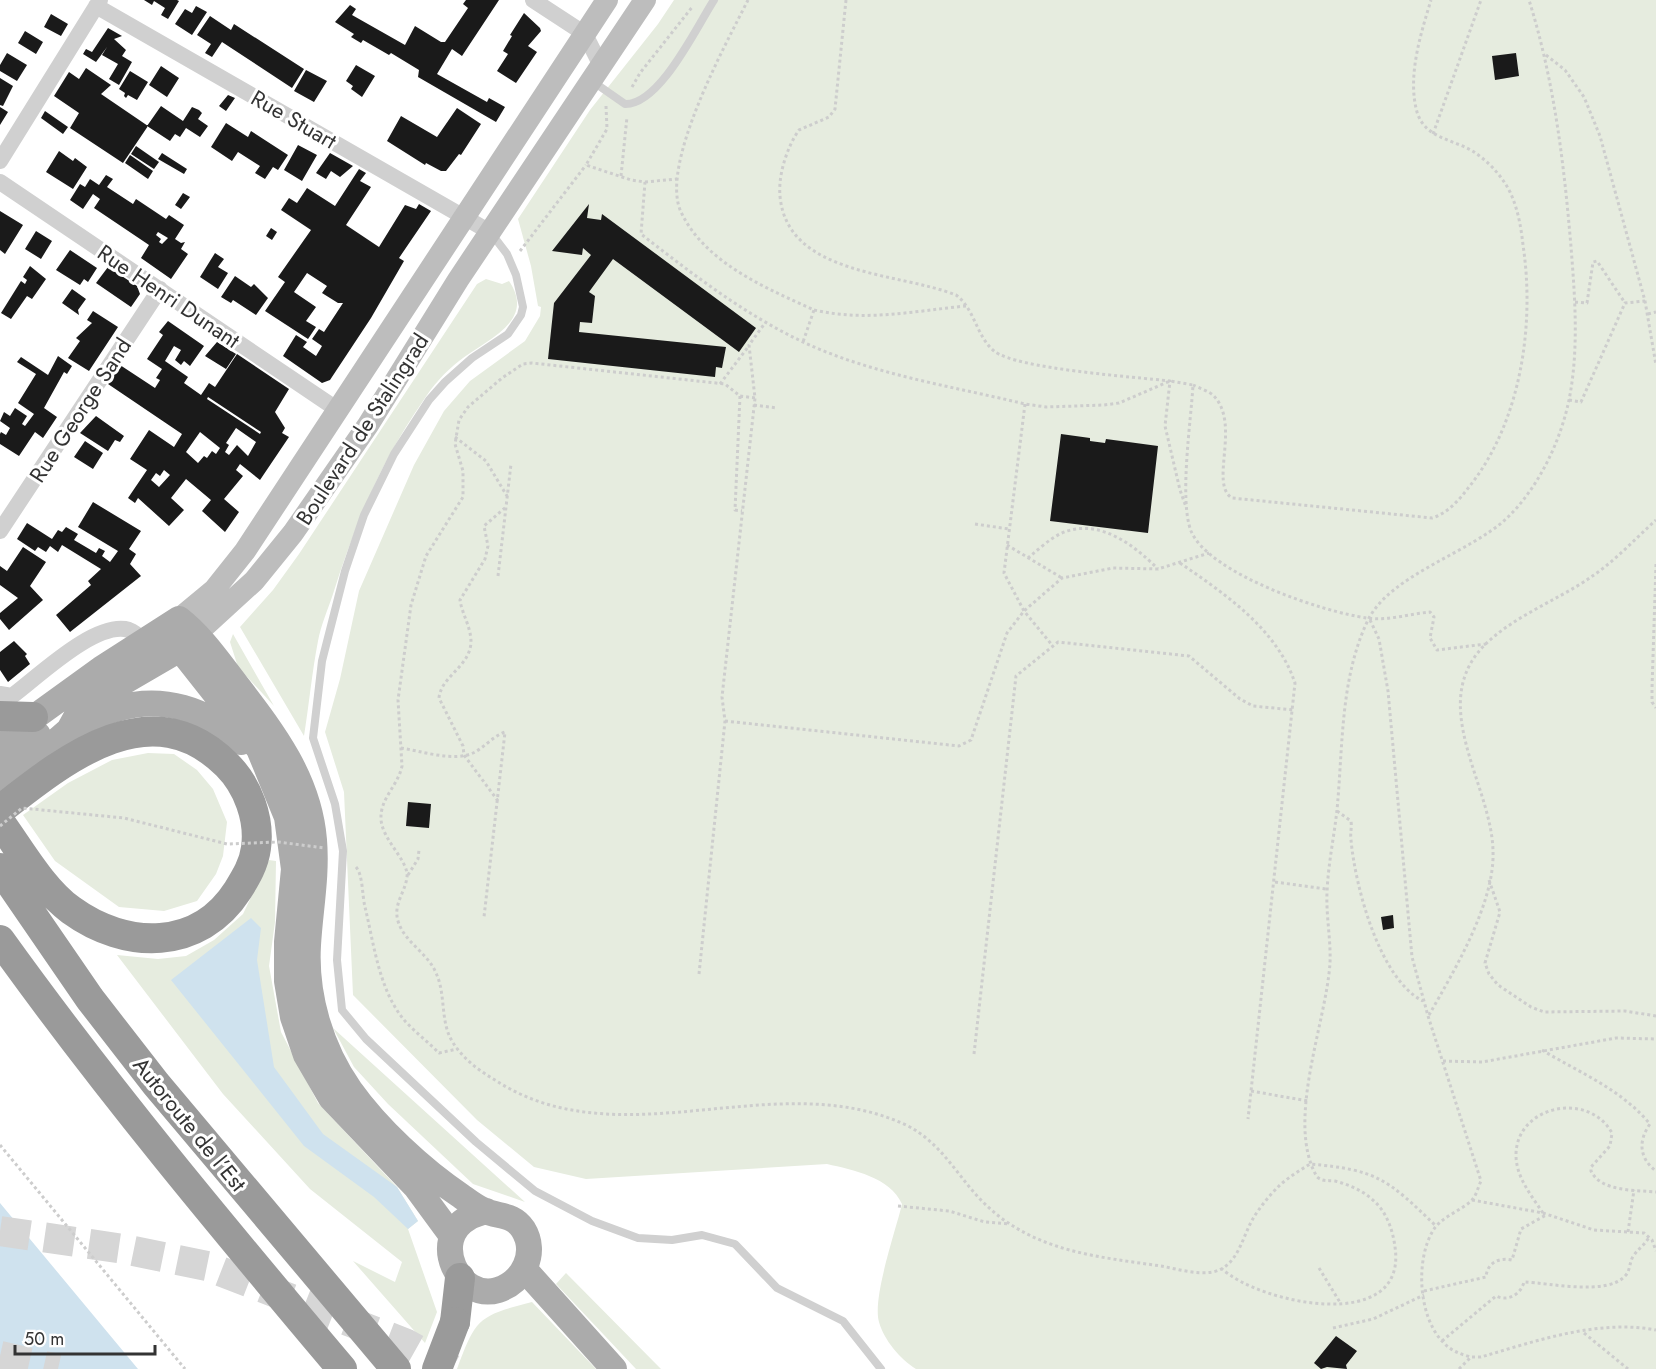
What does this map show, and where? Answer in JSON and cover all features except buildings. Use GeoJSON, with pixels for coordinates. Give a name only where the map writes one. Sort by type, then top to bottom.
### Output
{"type":"FeatureCollection","features":[{"type":"Feature","properties":{"kind":"highway"},"geometry":{"type":"LineString","coordinates":[[2,732],[33,717]]}},
{"type":"Feature","properties":{"kind":"highway"},"geometry":{"type":"LineString","coordinates":[[165,732],[205,747],[230,768],[250,800],[255,818],[256,849],[246,878],[229,905],[190,933],[144,939],[117,934],[72,911],[46,884],[2,800],[96,744],[121,735],[165,732]]}},
{"type":"Feature","properties":{"kind":"highway","name":"Autoroute de l’Est"},"geometry":{"type":"LineString","coordinates":[[0,868],[90,999],[142,1065],[396,1369]]}},
{"type":"Feature","properties":{"kind":"highway","name":"Autoroute de l’Est"},"geometry":{"type":"LineString","coordinates":[[0,940],[62,1027],[193,1192],[342,1369]]}},
{"type":"Feature","properties":{"kind":"highway"},"geometry":{"type":"LineString","coordinates":[[437,1369],[454,1322],[460,1278]]}},
{"type":"Feature","properties":{"kind":"main road","name":"Boulevard de Stalingrad"},"geometry":{"type":"LineString","coordinates":[[33,717],[144,641],[181,632],[232,569],[339,410],[607,0]]}},
{"type":"Feature","properties":{"kind":"main road","name":"Boulevard de Stalingrad"},"geometry":{"type":"LineString","coordinates":[[2,800],[75,720],[181,632],[254,581],[288,540],[368,425],[490,232],[645,0]]}},
{"type":"Feature","properties":{"kind":"main road"},"geometry":{"type":"LineString","coordinates":[[181,632],[260,749],[264,766],[281,799],[291,833],[294,884],[287,942],[287,981],[293,1017],[306,1055],[330,1098],[416,1187],[452,1236]]}},
{"type":"Feature","properties":{"kind":"main road"},"geometry":{"type":"LineString","coordinates":[[181,632],[275,736],[298,776],[305,795],[313,829],[315,871],[308,972],[313,1004],[331,1058],[350,1090],[376,1121],[445,1185],[486,1211],[507,1215],[523,1229],[530,1249],[525,1270],[512,1284],[494,1291],[475,1289],[460,1278],[450,1258],[452,1236],[466,1219],[486,1211]]}},
{"type":"Feature","properties":{"kind":"main road"},"geometry":{"type":"LineString","coordinates":[[75,720],[125,707],[155,703],[174,705],[202,714],[229,731],[264,766]]}},
{"type":"Feature","properties":{"kind":"main road"},"geometry":{"type":"LineString","coordinates":[[525,1270],[614,1369]]}},
{"type":"Feature","properties":{"kind":"street"},"geometry":{"type":"LineString","coordinates":[[533,0],[585,34],[596,74]]}},
{"type":"Feature","properties":{"kind":"street"},"geometry":{"type":"LineString","coordinates":[[0,161],[98,3]]}},
{"type":"Feature","properties":{"kind":"street","name":"Rue Stuart"},"geometry":{"type":"LineString","coordinates":[[98,3],[490,232]]}},
{"type":"Feature","properties":{"kind":"street","name":"Rue Henri Dunant"},"geometry":{"type":"LineString","coordinates":[[0,182],[339,410]]}},
{"type":"Feature","properties":{"kind":"street","name":"Rue George Sand"},"geometry":{"type":"LineString","coordinates":[[0,531],[160,289]]}},
{"type":"Feature","properties":{"kind":"street"},"geometry":{"type":"LineString","coordinates":[[0,693],[12,696],[79,645],[100,634],[121,629],[134,632],[144,641]]}},
{"type":"Feature","properties":{"kind":"lane"},"geometry":{"type":"LineString","coordinates":[[596,74],[626,104],[644,98],[662,82],[714,0]]}},
{"type":"Feature","properties":{"kind":"lane"},"geometry":{"type":"LineString","coordinates":[[490,232],[507,254],[516,275],[524,307],[521,315],[508,334],[471,358],[444,382],[429,400],[394,454],[364,515],[345,571],[322,661],[313,738],[335,804],[343,851],[337,960],[342,1010],[366,1039],[476,1142],[535,1191],[592,1221],[638,1238],[672,1240],[702,1235],[735,1244],[777,1288],[843,1321],[881,1369]]}},
{"type":"Feature","properties":{"kind":"path"},"geometry":{"type":"LineString","coordinates":[[748,0],[711,72],[693,120],[676,179],[676,198],[680,211],[689,226],[718,257],[763,285],[814,310],[836,315],[873,317],[966,306]]}},
{"type":"Feature","properties":{"kind":"path"},"geometry":{"type":"LineString","coordinates":[[846,0],[835,109],[829,117],[808,125],[795,136],[781,176],[781,202],[786,220],[804,245],[824,257],[950,292],[961,298],[982,338],[997,354],[1006,358],[1049,366],[1170,381],[1193,385],[1213,394],[1223,410],[1227,432],[1222,485],[1226,494],[1232,498],[1432,519],[1451,508],[1475,480],[1501,434],[1524,346],[1528,296],[1520,221],[1510,193],[1496,171],[1481,157],[1464,146],[1433,134],[1417,111],[1416,80],[1419,42],[1431,0]]}},
{"type":"Feature","properties":{"kind":"path"},"geometry":{"type":"LineString","coordinates":[[1433,134],[1481,0]]}},
{"type":"Feature","properties":{"kind":"path"},"geometry":{"type":"LineString","coordinates":[[1221,1269],[1238,1282],[1267,1295],[1341,1304],[1375,1296],[1388,1286],[1395,1269],[1395,1243],[1388,1221],[1377,1204],[1349,1185],[1320,1180],[1310,1164],[1306,1131],[1313,1049],[1329,974],[1327,889],[1337,811],[1347,691],[1369,618],[1398,589],[1424,570],[1484,536],[1517,507],[1547,462],[1560,434],[1569,400],[1574,363],[1575,302],[1568,208],[1555,108],[1545,54],[1529,0]]}},
{"type":"Feature","properties":{"kind":"path"},"geometry":{"type":"LineString","coordinates":[[1545,54],[1565,70],[1592,113],[1645,301],[1656,365]]}},
{"type":"Feature","properties":{"kind":"path"},"geometry":{"type":"LineString","coordinates":[[520,251],[586,165],[607,129],[606,103]]}},
{"type":"Feature","properties":{"kind":"path"},"geometry":{"type":"LineString","coordinates":[[586,165],[631,180],[645,182],[676,179]]}},
{"type":"Feature","properties":{"kind":"path"},"geometry":{"type":"LineString","coordinates":[[645,182],[641,234],[765,323],[803,342],[885,370],[1046,407],[1112,404],[1170,381]]}},
{"type":"Feature","properties":{"kind":"path"},"geometry":{"type":"LineString","coordinates":[[1575,302],[1587,303],[1593,262],[1597,261],[1625,303]]}},
{"type":"Feature","properties":{"kind":"path"},"geometry":{"type":"LineString","coordinates":[[1625,303],[1645,301]]}},
{"type":"Feature","properties":{"kind":"path"},"geometry":{"type":"LineString","coordinates":[[1569,400],[1581,402],[1625,303]]}},
{"type":"Feature","properties":{"kind":"path"},"geometry":{"type":"LineString","coordinates":[[803,342],[814,310]]}},
{"type":"Feature","properties":{"kind":"path"},"geometry":{"type":"LineString","coordinates":[[1648,314],[1656,312]]}},
{"type":"Feature","properties":{"kind":"path"},"geometry":{"type":"LineString","coordinates":[[720,384],[765,323]]}},
{"type":"Feature","properties":{"kind":"path"},"geometry":{"type":"LineString","coordinates":[[699,974],[725,721],[722,697],[755,398],[749,345]]}},
{"type":"Feature","properties":{"kind":"path"},"geometry":{"type":"LineString","coordinates":[[407,876],[403,864],[383,831],[381,819],[385,799],[400,776],[398,700],[417,579],[426,556],[463,497],[463,471],[455,437],[459,420],[468,406],[502,378],[523,364],[532,363],[720,384],[740,396],[755,398]]}},
{"type":"Feature","properties":{"kind":"path"},"geometry":{"type":"LineString","coordinates":[[1170,381],[1165,426],[1180,490],[1188,510]]}},
{"type":"Feature","properties":{"kind":"path"},"geometry":{"type":"LineString","coordinates":[[1193,385],[1188,510],[1191,532],[1209,553],[1236,571],[1285,596],[1322,609],[1369,618],[1430,612],[1434,617],[1430,638],[1437,650],[1486,644]]}},
{"type":"Feature","properties":{"kind":"path"},"geometry":{"type":"LineString","coordinates":[[740,396],[735,510],[743,511]]}},
{"type":"Feature","properties":{"kind":"path"},"geometry":{"type":"LineString","coordinates":[[1025,404],[1004,573],[1024,611],[1052,645]]}},
{"type":"Feature","properties":{"kind":"path"},"geometry":{"type":"LineString","coordinates":[[754,405],[777,408]]}},
{"type":"Feature","properties":{"kind":"path"},"geometry":{"type":"LineString","coordinates":[[455,437],[486,461],[508,497]]}},
{"type":"Feature","properties":{"kind":"path"},"geometry":{"type":"LineString","coordinates":[[498,576],[511,464]]}},
{"type":"Feature","properties":{"kind":"path"},"geometry":{"type":"LineString","coordinates":[[498,801],[464,755],[463,746],[440,704],[440,693],[469,651],[470,634],[460,600],[485,559],[488,546],[484,526],[506,507]]}},
{"type":"Feature","properties":{"kind":"path"},"geometry":{"type":"LineString","coordinates":[[1428,1016],[1453,974],[1480,915],[1494,853],[1492,832],[1466,743],[1461,709],[1462,689],[1467,672],[1486,644],[1592,577],[1656,520]]}},
{"type":"Feature","properties":{"kind":"path"},"geometry":{"type":"LineString","coordinates":[[975,524],[1009,529]]}},
{"type":"Feature","properties":{"kind":"path"},"geometry":{"type":"LineString","coordinates":[[1028,558],[1067,531],[1096,530],[1124,541],[1158,569]]}},
{"type":"Feature","properties":{"kind":"path"},"geometry":{"type":"LineString","coordinates":[[1007,545],[1062,578]]}},
{"type":"Feature","properties":{"kind":"path"},"geometry":{"type":"LineString","coordinates":[[725,721],[959,746],[966,744],[971,740],[1007,633],[1024,611],[1062,578],[1113,568],[1158,569],[1209,553]]}},
{"type":"Feature","properties":{"kind":"path"},"geometry":{"type":"LineString","coordinates":[[1180,562],[1243,610],[1283,654],[1295,683],[1294,710],[1248,1119]]}},
{"type":"Feature","properties":{"kind":"path"},"geometry":{"type":"LineString","coordinates":[[1656,564],[1652,688],[1656,708]]}},
{"type":"Feature","properties":{"kind":"path"},"geometry":{"type":"LineString","coordinates":[[1369,618],[1379,639],[1388,691],[1408,933],[1416,976],[1481,1181],[1472,1200],[1436,1226],[1424,1252],[1424,1293],[1430,1323],[1442,1341],[1455,1352],[1471,1357],[1582,1332],[1625,1327],[1656,1330]]}},
{"type":"Feature","properties":{"kind":"path"},"geometry":{"type":"LineString","coordinates":[[974,1054],[1016,676],[1058,642],[1189,656],[1240,699],[1253,706],[1294,710]]}},
{"type":"Feature","properties":{"kind":"path"},"geometry":{"type":"LineString","coordinates":[[401,748],[445,755],[464,755],[472,753],[505,732],[484,917]]}},
{"type":"Feature","properties":{"kind":"path"},"geometry":{"type":"LineString","coordinates":[[2,800],[22,808],[124,818],[227,844],[278,842],[343,851],[360,871],[361,888],[384,982],[394,1006],[405,1021],[439,1053],[457,1049]]}},
{"type":"Feature","properties":{"kind":"path"},"geometry":{"type":"LineString","coordinates":[[1337,811],[1351,821],[1352,847],[1364,906],[1372,932],[1399,978],[1415,996],[1423,1000]]}},
{"type":"Feature","properties":{"kind":"path"},"geometry":{"type":"LineString","coordinates":[[419,850],[418,859],[407,876],[397,908],[398,922],[437,974],[446,1028],[457,1049],[466,1059],[503,1086],[524,1097],[576,1112],[626,1116],[782,1104],[839,1107],[886,1118],[907,1126],[921,1135],[950,1160],[974,1193],[990,1209],[1037,1240],[1064,1251],[1086,1256],[1202,1272],[1221,1269],[1232,1260],[1254,1216],[1279,1186],[1310,1164],[1349,1168],[1381,1179],[1398,1190],[1436,1226]]}},
{"type":"Feature","properties":{"kind":"path"},"geometry":{"type":"LineString","coordinates":[[1489,879],[1500,912],[1485,963],[1489,974],[1498,985],[1538,1010],[1553,1013],[1625,1011],[1656,1017]]}},
{"type":"Feature","properties":{"kind":"path"},"geometry":{"type":"LineString","coordinates":[[1275,882],[1327,889]]}},
{"type":"Feature","properties":{"kind":"path"},"geometry":{"type":"LineString","coordinates":[[1443,1061],[1482,1062],[1616,1038],[1656,1039]]}},
{"type":"Feature","properties":{"kind":"path"},"geometry":{"type":"LineString","coordinates":[[1541,1050],[1610,1088],[1642,1115],[1650,1124],[1642,1138],[1642,1151],[1648,1164],[1656,1171]]}},
{"type":"Feature","properties":{"kind":"path"},"geometry":{"type":"LineString","coordinates":[[1251,1091],[1308,1101]]}},
{"type":"Feature","properties":{"kind":"path"},"geometry":{"type":"LineString","coordinates":[[1545,1214],[1520,1176],[1516,1153],[1521,1134],[1528,1126],[1555,1109],[1575,1107],[1600,1119],[1608,1127],[1612,1140],[1607,1151],[1591,1167],[1593,1176],[1604,1184],[1656,1192]]}},
{"type":"Feature","properties":{"kind":"path"},"geometry":{"type":"LineString","coordinates":[[0,1145],[185,1369]]}},
{"type":"Feature","properties":{"kind":"path"},"geometry":{"type":"LineString","coordinates":[[1628,1232],[1634,1190]]}},
{"type":"Feature","properties":{"kind":"path"},"geometry":{"type":"LineString","coordinates":[[1472,1200],[1545,1214],[1594,1230],[1644,1233],[1649,1237],[1656,1251]]}},
{"type":"Feature","properties":{"kind":"path"},"geometry":{"type":"LineString","coordinates":[[898,1206],[949,1211],[986,1222],[1012,1224]]}},
{"type":"Feature","properties":{"kind":"path"},"geometry":{"type":"LineString","coordinates":[[1333,1328],[1372,1319],[1424,1293],[1486,1277],[1492,1263],[1501,1259],[1512,1260],[1523,1228],[1545,1214]]}},
{"type":"Feature","properties":{"kind":"path"},"geometry":{"type":"LineString","coordinates":[[1442,1341],[1496,1296],[1501,1298],[1514,1296],[1521,1290],[1524,1282],[1569,1285],[1580,1289],[1620,1280],[1628,1274],[1632,1257],[1649,1237]]}},
{"type":"Feature","properties":{"kind":"path"},"geometry":{"type":"LineString","coordinates":[[1319,1268],[1341,1304]]}},
{"type":"Feature","properties":{"kind":"path"},"geometry":{"type":"LineString","coordinates":[[1582,1332],[1628,1369]]}},
{"type":"Feature","properties":{"kind":"path"},"geometry":{"type":"LineString","coordinates":[[1459,1369],[1471,1357]]}},
{"type":"Feature","properties":{"kind":"shaded area"},"geometry":{"type":"Polygon","coordinates":[[[674,0],[1656,0],[1656,1369],[916,1369],[893,1348],[879,1322],[879,1297],[882,1281],[902,1204],[889,1187],[880,1181],[859,1172],[827,1164],[586,1179],[534,1167],[477,1120],[353,995],[344,792],[325,732],[340,679],[359,591],[414,465],[444,411],[470,381],[525,341],[540,316],[541,307],[538,306],[531,266],[518,219],[590,110],[658,24],[674,0]]]}},
{"type":"Feature","properties":{"kind":"shaded area"},"geometry":{"type":"Polygon","coordinates":[[[486,279],[502,284],[509,281],[516,295],[517,308],[504,329],[454,365],[435,384],[394,447],[370,494],[350,543],[321,629],[304,736],[240,627],[273,590],[299,554],[477,284],[486,279]]]}},
{"type":"Feature","properties":{"kind":"shaded area"},"geometry":{"type":"Polygon","coordinates":[[[233,634],[274,706],[238,667],[230,642],[233,634]]]}},
{"type":"Feature","properties":{"kind":"shaded area"},"geometry":{"type":"Polygon","coordinates":[[[148,753],[174,754],[197,770],[213,789],[227,822],[223,856],[216,874],[197,901],[164,911],[119,907],[55,861],[23,815],[68,783],[112,760],[148,753]]]}},
{"type":"Feature","properties":{"kind":"shaded area"},"geometry":{"type":"Polygon","coordinates":[[[269,860],[276,861],[275,922],[269,966],[281,1032],[318,1103],[397,1187],[418,1221],[408,1229],[437,1312],[425,1343],[353,1261],[395,1282],[402,1262],[310,1189],[223,1094],[117,955],[158,959],[186,956],[214,940],[243,914],[269,860]]]}},
{"type":"Feature","properties":{"kind":"shaded area"},"geometry":{"type":"Polygon","coordinates":[[[333,1028],[525,1202],[473,1184],[388,1104],[354,1067],[333,1028]]]}},
{"type":"Feature","properties":{"kind":"shaded area"},"geometry":{"type":"Polygon","coordinates":[[[566,1273],[661,1369],[636,1369],[556,1284],[566,1273]]]}},
{"type":"Feature","properties":{"kind":"shaded area"},"geometry":{"type":"Polygon","coordinates":[[[532,1302],[596,1369],[457,1369],[469,1339],[481,1322],[500,1311],[532,1302]]]}},
{"type":"Feature","properties":{"kind":"water"},"geometry":{"type":"Polygon","coordinates":[[[251,918],[261,928],[257,960],[274,1067],[323,1134],[397,1187],[418,1221],[408,1229],[374,1197],[304,1146],[171,980],[251,918]]]}},
{"type":"Feature","properties":{"kind":"water"},"geometry":{"type":"Polygon","coordinates":[[[0,1203],[138,1369],[0,1369],[0,1203]]]}},
{"type":"Feature","properties":{"kind":"tunnel"},"geometry":{"type":"LineString","coordinates":[[0,1231],[124,1249],[207,1266],[407,1344],[452,1369]]}},
{"type":"Feature","properties":{"kind":"tunnel"},"geometry":{"type":"LineString","coordinates":[[0,1356],[58,1369]]}}]}
